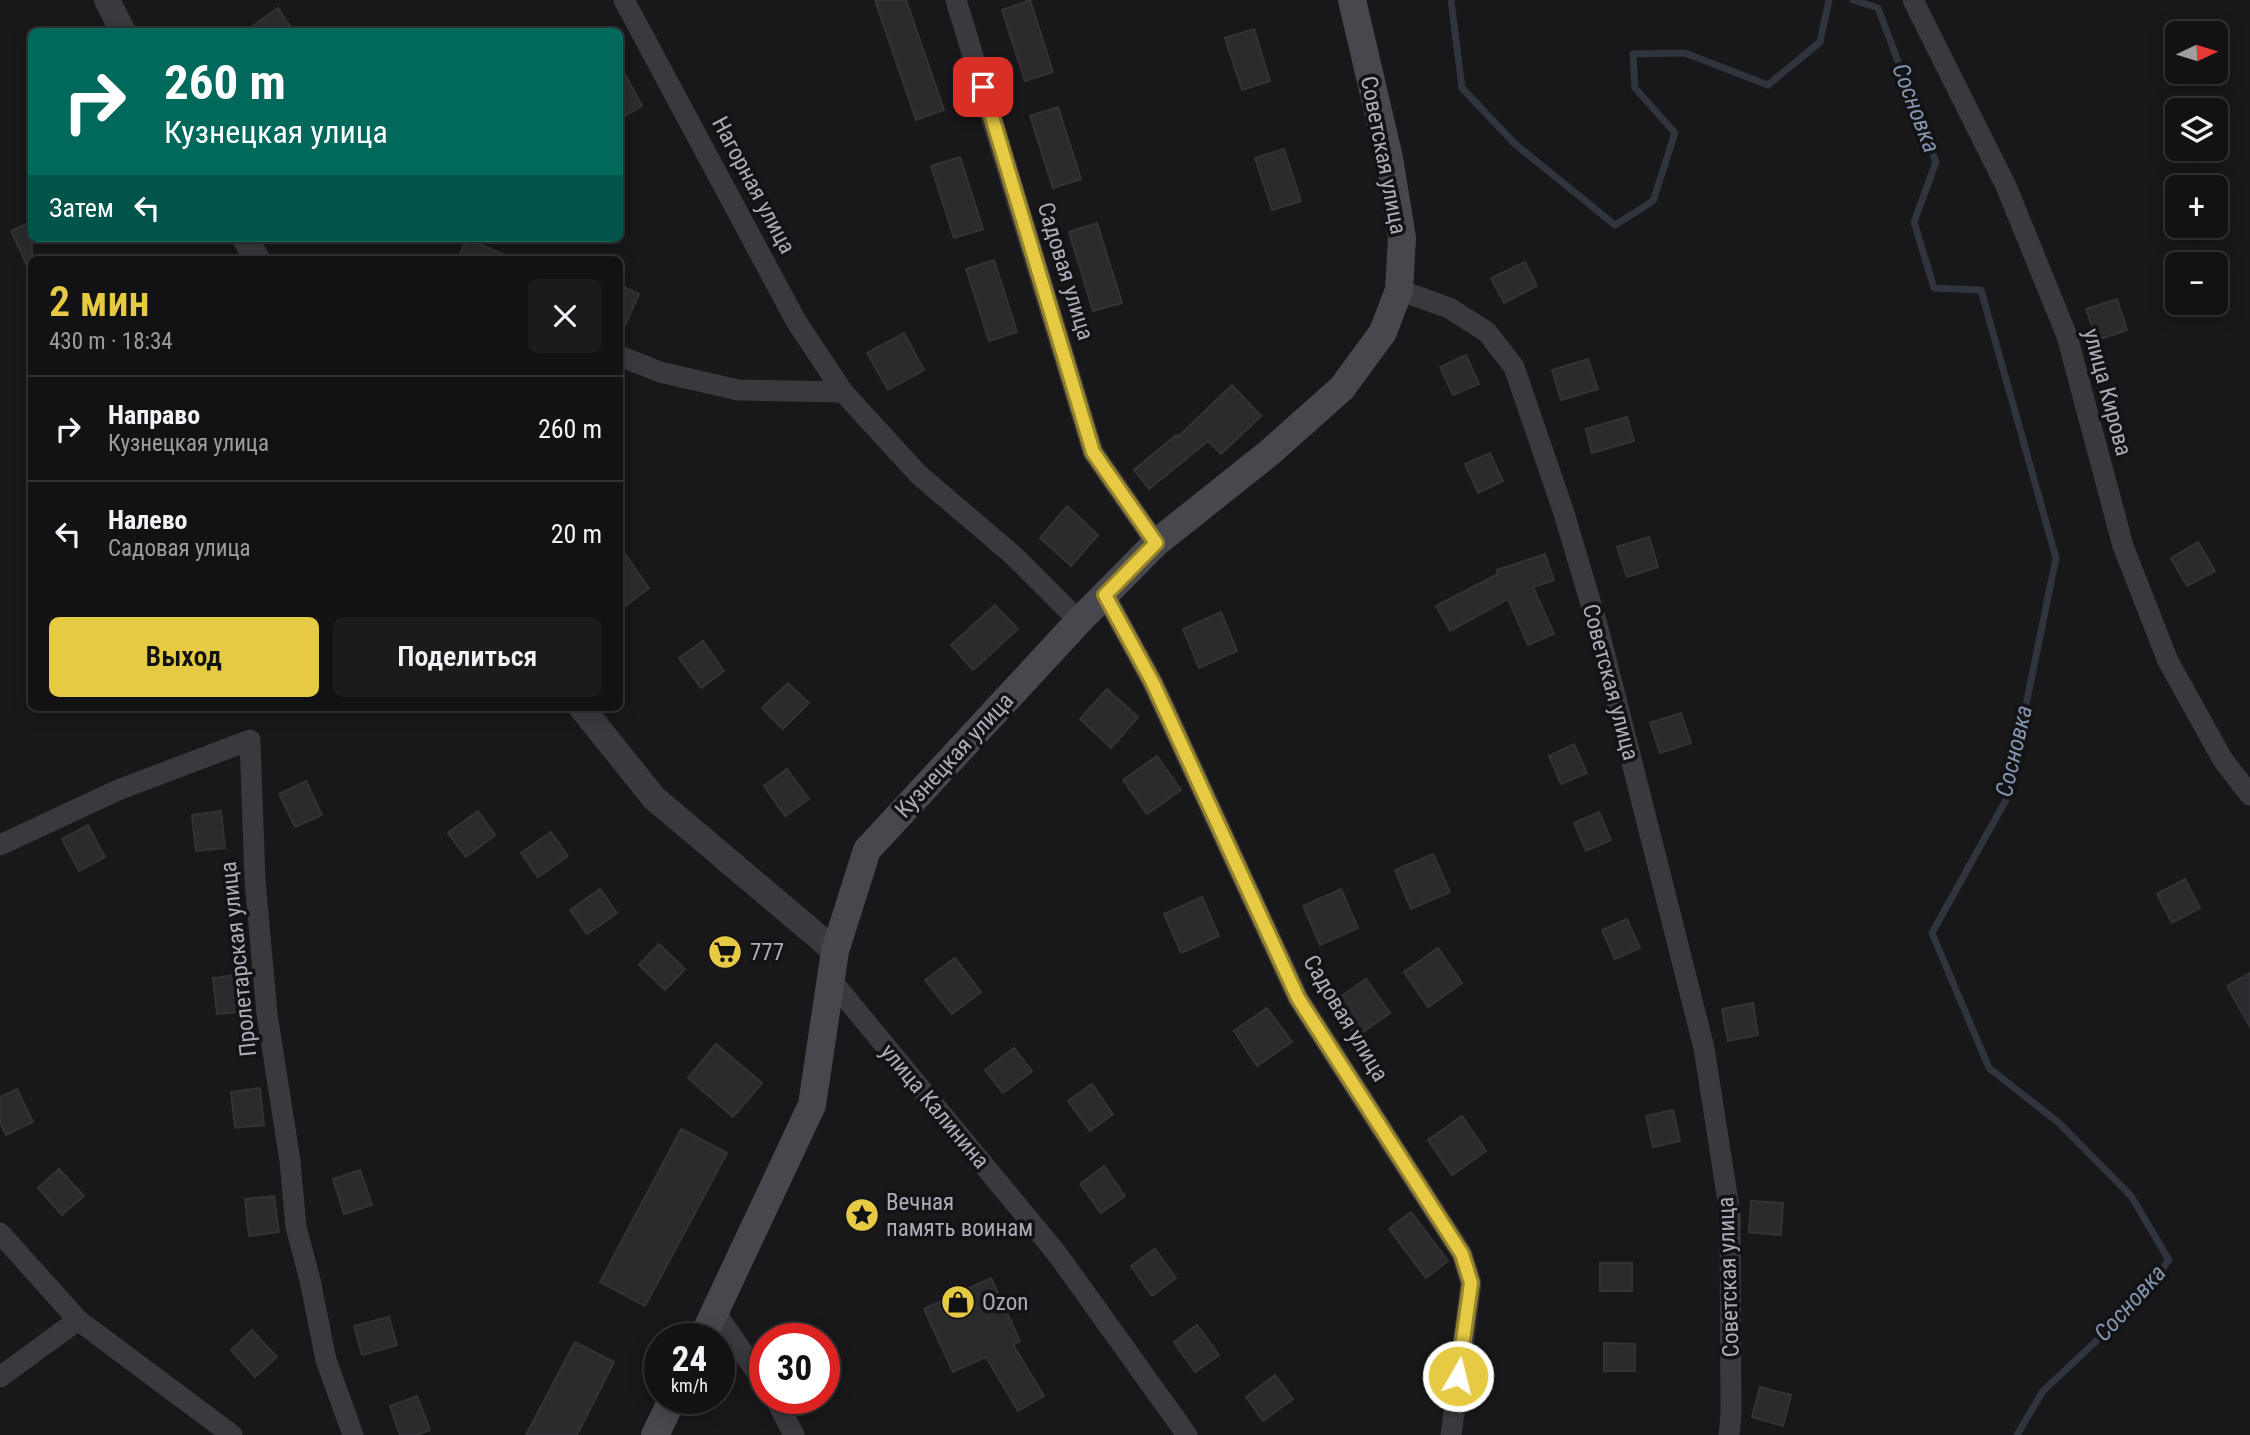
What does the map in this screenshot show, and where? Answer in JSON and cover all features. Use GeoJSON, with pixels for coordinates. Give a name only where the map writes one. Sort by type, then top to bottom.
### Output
{"type":"FeatureCollection","features":[{"type":"Feature","properties":{"kind":"main road","name":"Советская улица"},"geometry":{"type":"LineString","coordinates":[[1352,0],[1389,158],[1402,238],[1399,290]]}},
{"type":"Feature","properties":{"kind":"main road","name":"Кузнецкая улица"},"geometry":{"type":"LineString","coordinates":[[710,1323],[812,1105],[835,951],[867,850],[1079,621],[1156,543],[1269,453],[1342,388],[1383,332],[1399,290]]}},
{"type":"Feature","properties":{"kind":"main road"},"geometry":{"type":"LineString","coordinates":[[655,1435],[665,1414]]}},
{"type":"Feature","properties":{"kind":"street"},"geometry":{"type":"LineString","coordinates":[[107,0],[121,28]]}},
{"type":"Feature","properties":{"kind":"street","name":"Нагорная улица"},"geometry":{"type":"LineString","coordinates":[[624,0],[796,321],[842,392],[919,475],[1013,555],[1079,621]]}},
{"type":"Feature","properties":{"kind":"street","name":"Садовая улица"},"geometry":{"type":"LineString","coordinates":[[956,0],[1093,452],[1156,543]]}},
{"type":"Feature","properties":{"kind":"street","name":"улица Кирова"},"geometry":{"type":"LineString","coordinates":[[1913,0],[2006,186],[2067,336],[2123,546],[2168,661],[2223,760],[2250,795]]}},
{"type":"Feature","properties":{"kind":"street","name":"Советская улица"},"geometry":{"type":"LineString","coordinates":[[1399,290],[1448,308],[1487,332],[1514,367],[1560,500],[1598,628],[1704,1048],[1730,1214],[1729,1435]]}},
{"type":"Feature","properties":{"kind":"street"},"geometry":{"type":"LineString","coordinates":[[623,357],[660,372],[738,390],[842,392]]}},
{"type":"Feature","properties":{"kind":"street","name":"Садовая улица"},"geometry":{"type":"LineString","coordinates":[[1105,595],[1153,683],[1298,998],[1462,1254],[1471,1283],[1451,1435]]}},
{"type":"Feature","properties":{"kind":"street"},"geometry":{"type":"LineString","coordinates":[[584,711],[654,798],[835,951]]}},
{"type":"Feature","properties":{"kind":"street","name":"Пролетарская улица"},"geometry":{"type":"LineString","coordinates":[[0,845],[118,790],[250,740],[256,893],[268,1014],[290,1161],[296,1227],[326,1360],[354,1435]]}},
{"type":"Feature","properties":{"kind":"street","name":"улица Калинина"},"geometry":{"type":"LineString","coordinates":[[831,981],[1058,1255],[1187,1435]]}},
{"type":"Feature","properties":{"kind":"street"},"geometry":{"type":"LineString","coordinates":[[0,1233],[78,1320],[232,1435]]}},
{"type":"Feature","properties":{"kind":"street"},"geometry":{"type":"LineString","coordinates":[[715,1312],[749,1361]]}},
{"type":"Feature","properties":{"kind":"street"},"geometry":{"type":"LineString","coordinates":[[0,1377],[78,1320]]}},
{"type":"Feature","properties":{"kind":"street"},"geometry":{"type":"LineString","coordinates":[[783,1414],[793,1435]]}},
{"type":"Feature","properties":{"kind":"building"},"geometry":{"type":"Polygon","coordinates":[[[875,0],[906,0],[944,110],[916,120],[875,0]]]}},
{"type":"Feature","properties":{"kind":"building"},"geometry":{"type":"Polygon","coordinates":[[[1030,0],[1053,72],[1025,81],[1002,10],[1030,0]]]}},
{"type":"Feature","properties":{"kind":"building"},"geometry":{"type":"Polygon","coordinates":[[[278,8],[291,28],[250,28],[278,8]]]}},
{"type":"Feature","properties":{"kind":"building"},"geometry":{"type":"Polygon","coordinates":[[[1254,29],[1270,81],[1242,90],[1225,38],[1254,29]]]}},
{"type":"Feature","properties":{"kind":"building"},"geometry":{"type":"Polygon","coordinates":[[[623,71],[642,106],[623,117],[623,71]]]}},
{"type":"Feature","properties":{"kind":"building"},"geometry":{"type":"Polygon","coordinates":[[[1058,107],[1081,179],[1053,188],[1030,116],[1058,107]]]}},
{"type":"Feature","properties":{"kind":"building"},"geometry":{"type":"Polygon","coordinates":[[[1284,149],[1301,201],[1272,210],[1255,158],[1284,149]]]}},
{"type":"Feature","properties":{"kind":"building"},"geometry":{"type":"Polygon","coordinates":[[[960,157],[983,229],[954,238],[931,166],[960,157]]]}},
{"type":"Feature","properties":{"kind":"building"},"geometry":{"type":"Polygon","coordinates":[[[28,223],[28,242],[32,242],[32,256],[28,256],[28,267],[11,231],[28,223]]]}},
{"type":"Feature","properties":{"kind":"building"},"geometry":{"type":"Polygon","coordinates":[[[1097,223],[1122,303],[1093,311],[1069,232],[1097,223]]]}},
{"type":"Feature","properties":{"kind":"building"},"geometry":{"type":"Polygon","coordinates":[[[466,242],[474,242],[508,256],[459,256],[466,242]]]}},
{"type":"Feature","properties":{"kind":"building"},"geometry":{"type":"Polygon","coordinates":[[[994,260],[1017,332],[989,341],[966,269],[994,260]]]}},
{"type":"Feature","properties":{"kind":"building"},"geometry":{"type":"Polygon","coordinates":[[[1525,262],[1537,286],[1504,303],[1491,278],[1525,262]]]}},
{"type":"Feature","properties":{"kind":"building"},"geometry":{"type":"Polygon","coordinates":[[[623,286],[639,294],[623,329],[623,286]]]}},
{"type":"Feature","properties":{"kind":"building"},"geometry":{"type":"Polygon","coordinates":[[[2117,299],[2127,330],[2097,340],[2086,309],[2117,299]]]}},
{"type":"Feature","properties":{"kind":"building"},"geometry":{"type":"Polygon","coordinates":[[[904,333],[924,370],[888,390],[867,353],[904,333]]]}},
{"type":"Feature","properties":{"kind":"building"},"geometry":{"type":"Polygon","coordinates":[[[1466,355],[1479,384],[1453,395],[1440,367],[1466,355]]]}},
{"type":"Feature","properties":{"kind":"building"},"geometry":{"type":"Polygon","coordinates":[[[1588,359],[1598,389],[1561,400],[1552,370],[1588,359]]]}},
{"type":"Feature","properties":{"kind":"building"},"geometry":{"type":"Polygon","coordinates":[[[1232,385],[1261,416],[1221,454],[1208,441],[1149,489],[1134,470],[1176,435],[1178,437],[1232,385]]]}},
{"type":"Feature","properties":{"kind":"building"},"geometry":{"type":"Polygon","coordinates":[[[1627,417],[1634,441],[1592,453],[1586,429],[1627,417]]]}},
{"type":"Feature","properties":{"kind":"building"},"geometry":{"type":"Polygon","coordinates":[[[1490,453],[1503,481],[1478,493],[1465,464],[1490,453]]]}},
{"type":"Feature","properties":{"kind":"building"},"geometry":{"type":"Polygon","coordinates":[[[1067,506],[1098,535],[1071,566],[1040,538],[1067,506]]]}},
{"type":"Feature","properties":{"kind":"building"},"geometry":{"type":"Polygon","coordinates":[[[1649,537],[1658,567],[1627,577],[1617,547],[1649,537]]]}},
{"type":"Feature","properties":{"kind":"building"},"geometry":{"type":"Polygon","coordinates":[[[2198,542],[2215,571],[2187,586],[2171,558],[2198,542]]]}},
{"type":"Feature","properties":{"kind":"building"},"geometry":{"type":"Polygon","coordinates":[[[623,551],[649,588],[623,608],[623,551]]]}},
{"type":"Feature","properties":{"kind":"building"},"geometry":{"type":"Polygon","coordinates":[[[1545,554],[1554,580],[1533,587],[1554,634],[1528,645],[1508,599],[1450,631],[1436,606],[1498,574],[1497,570],[1545,554]]]}},
{"type":"Feature","properties":{"kind":"building"},"geometry":{"type":"Polygon","coordinates":[[[995,605],[1018,629],[973,670],[951,645],[995,605]]]}},
{"type":"Feature","properties":{"kind":"building"},"geometry":{"type":"Polygon","coordinates":[[[1221,612],[1237,651],[1199,668],[1183,629],[1221,612]]]}},
{"type":"Feature","properties":{"kind":"building"},"geometry":{"type":"Polygon","coordinates":[[[703,641],[724,671],[701,688],[679,658],[703,641]]]}},
{"type":"Feature","properties":{"kind":"building"},"geometry":{"type":"Polygon","coordinates":[[[788,683],[809,703],[783,729],[762,708],[788,683]]]}},
{"type":"Feature","properties":{"kind":"building"},"geometry":{"type":"Polygon","coordinates":[[[1107,689],[1138,717],[1111,748],[1080,719],[1107,689]]]}},
{"type":"Feature","properties":{"kind":"building"},"geometry":{"type":"Polygon","coordinates":[[[1681,713],[1691,743],[1660,753],[1650,723],[1681,713]]]}},
{"type":"Feature","properties":{"kind":"building"},"geometry":{"type":"Polygon","coordinates":[[[1574,744],[1587,773],[1561,784],[1549,756],[1574,744]]]}},
{"type":"Feature","properties":{"kind":"building"},"geometry":{"type":"Polygon","coordinates":[[[1157,756],[1181,790],[1147,814],[1123,780],[1157,756]]]}},
{"type":"Feature","properties":{"kind":"building"},"geometry":{"type":"Polygon","coordinates":[[[787,769],[809,799],[785,816],[764,786],[787,769]]]}},
{"type":"Feature","properties":{"kind":"building"},"geometry":{"type":"Polygon","coordinates":[[[306,781],[322,815],[295,827],[279,794],[306,781]]]}},
{"type":"Feature","properties":{"kind":"building"},"geometry":{"type":"Polygon","coordinates":[[[221,811],[225,848],[196,851],[192,815],[221,811]]]}},
{"type":"Feature","properties":{"kind":"building"},"geometry":{"type":"Polygon","coordinates":[[[478,811],[495,835],[466,857],[448,833],[478,811]]]}},
{"type":"Feature","properties":{"kind":"building"},"geometry":{"type":"Polygon","coordinates":[[[1599,812],[1611,840],[1586,851],[1574,823],[1599,812]]]}},
{"type":"Feature","properties":{"kind":"building"},"geometry":{"type":"Polygon","coordinates":[[[88,825],[105,857],[79,871],[62,839],[88,825]]]}},
{"type":"Feature","properties":{"kind":"building"},"geometry":{"type":"Polygon","coordinates":[[[551,832],[568,856],[538,877],[521,853],[551,832]]]}},
{"type":"Feature","properties":{"kind":"building"},"geometry":{"type":"Polygon","coordinates":[[[1433,854],[1450,892],[1411,909],[1395,870],[1433,854]]]}},
{"type":"Feature","properties":{"kind":"building"},"geometry":{"type":"Polygon","coordinates":[[[2185,879],[2200,908],[2172,923],[2157,894],[2185,879]]]}},
{"type":"Feature","properties":{"kind":"building"},"geometry":{"type":"Polygon","coordinates":[[[600,889],[617,913],[587,934],[570,910],[600,889]]]}},
{"type":"Feature","properties":{"kind":"building"},"geometry":{"type":"Polygon","coordinates":[[[1341,889],[1358,928],[1320,945],[1303,906],[1341,889]]]}},
{"type":"Feature","properties":{"kind":"building"},"geometry":{"type":"Polygon","coordinates":[[[1202,897],[1219,936],[1181,953],[1164,914],[1202,897]]]}},
{"type":"Feature","properties":{"kind":"building"},"geometry":{"type":"Polygon","coordinates":[[[1627,919],[1640,948],[1615,959],[1602,930],[1627,919]]]}},
{"type":"Feature","properties":{"kind":"building"},"geometry":{"type":"Polygon","coordinates":[[[659,944],[685,969],[665,990],[639,965],[659,944]]]}},
{"type":"Feature","properties":{"kind":"building"},"geometry":{"type":"Polygon","coordinates":[[[1438,948],[1462,983],[1428,1007],[1404,972],[1438,948]]]}},
{"type":"Feature","properties":{"kind":"building"},"geometry":{"type":"Polygon","coordinates":[[[955,958],[981,992],[952,1014],[925,980],[955,958]]]}},
{"type":"Feature","properties":{"kind":"building"},"geometry":{"type":"Polygon","coordinates":[[[2250,973],[2250,1027],[2227,986],[2250,973]]]}},
{"type":"Feature","properties":{"kind":"building"},"geometry":{"type":"Polygon","coordinates":[[[242,974],[246,1011],[217,1014],[213,978],[242,974]]]}},
{"type":"Feature","properties":{"kind":"building"},"geometry":{"type":"Polygon","coordinates":[[[1366,979],[1390,1013],[1356,1037],[1332,1003],[1366,979]]]}},
{"type":"Feature","properties":{"kind":"building"},"geometry":{"type":"Polygon","coordinates":[[[1753,1003],[1758,1035],[1728,1041],[1722,1009],[1753,1003]]]}},
{"type":"Feature","properties":{"kind":"building"},"geometry":{"type":"Polygon","coordinates":[[[1267,1008],[1292,1042],[1257,1066],[1234,1031],[1267,1008]]]}},
{"type":"Feature","properties":{"kind":"building"},"geometry":{"type":"Polygon","coordinates":[[[716,1044],[762,1083],[733,1117],[688,1078],[716,1044]]]}},
{"type":"Feature","properties":{"kind":"building"},"geometry":{"type":"Polygon","coordinates":[[[1014,1048],[1032,1071],[1003,1093],[985,1070],[1014,1048]]]}},
{"type":"Feature","properties":{"kind":"building"},"geometry":{"type":"Polygon","coordinates":[[[1092,1084],[1113,1114],[1090,1131],[1068,1101],[1092,1084]]]}},
{"type":"Feature","properties":{"kind":"building"},"geometry":{"type":"Polygon","coordinates":[[[260,1088],[264,1125],[235,1128],[231,1092],[260,1088]]]}},
{"type":"Feature","properties":{"kind":"building"},"geometry":{"type":"Polygon","coordinates":[[[17,1089],[33,1122],[6,1135],[0,1122],[0,1097],[17,1089]]]}},
{"type":"Feature","properties":{"kind":"building"},"geometry":{"type":"Polygon","coordinates":[[[1673,1110],[1680,1141],[1653,1147],[1646,1116],[1673,1110]]]}},
{"type":"Feature","properties":{"kind":"building"},"geometry":{"type":"Polygon","coordinates":[[[1462,1116],[1486,1151],[1452,1175],[1428,1140],[1462,1116]]]}},
{"type":"Feature","properties":{"kind":"building"},"geometry":{"type":"Polygon","coordinates":[[[681,1129],[727,1153],[645,1306],[600,1282],[681,1129]]]}},
{"type":"Feature","properties":{"kind":"building"},"geometry":{"type":"Polygon","coordinates":[[[1104,1166],[1125,1196],[1101,1213],[1080,1184],[1104,1166]]]}},
{"type":"Feature","properties":{"kind":"building"},"geometry":{"type":"Polygon","coordinates":[[[59,1169],[84,1196],[62,1215],[38,1188],[59,1169]]]}},
{"type":"Feature","properties":{"kind":"building"},"geometry":{"type":"Polygon","coordinates":[[[360,1170],[372,1205],[344,1214],[333,1179],[360,1170]]]}},
{"type":"Feature","properties":{"kind":"building"},"geometry":{"type":"Polygon","coordinates":[[[274,1196],[279,1232],[249,1236],[245,1199],[274,1196]]]}},
{"type":"Feature","properties":{"kind":"building"},"geometry":{"type":"Polygon","coordinates":[[[1751,1201],[1783,1203],[1781,1235],[1749,1232],[1751,1201]]]}},
{"type":"Feature","properties":{"kind":"building"},"geometry":{"type":"Polygon","coordinates":[[[1411,1212],[1448,1261],[1426,1278],[1389,1229],[1411,1212]]]}},
{"type":"Feature","properties":{"kind":"building"},"geometry":{"type":"Polygon","coordinates":[[[1155,1249],[1176,1278],[1152,1296],[1131,1266],[1155,1249]]]}},
{"type":"Feature","properties":{"kind":"building"},"geometry":{"type":"Polygon","coordinates":[[[1600,1263],[1632,1263],[1632,1291],[1600,1291],[1600,1263]]]}},
{"type":"Feature","properties":{"kind":"building"},"geometry":{"type":"Polygon","coordinates":[[[991,1278],[1020,1341],[1013,1345],[1044,1396],[1018,1411],[986,1357],[953,1372],[924,1309],[991,1278]]]}},
{"type":"Feature","properties":{"kind":"building"},"geometry":{"type":"Polygon","coordinates":[[[389,1317],[397,1345],[362,1355],[354,1326],[389,1317]]]}},
{"type":"Feature","properties":{"kind":"building"},"geometry":{"type":"Polygon","coordinates":[[[1197,1325],[1219,1355],[1195,1372],[1174,1342],[1197,1325]]]}},
{"type":"Feature","properties":{"kind":"building"},"geometry":{"type":"Polygon","coordinates":[[[252,1330],[277,1357],[255,1377],[231,1350],[252,1330]]]}},
{"type":"Feature","properties":{"kind":"building"},"geometry":{"type":"Polygon","coordinates":[[[575,1342],[614,1362],[577,1435],[526,1435],[575,1342]]]}},
{"type":"Feature","properties":{"kind":"building"},"geometry":{"type":"Polygon","coordinates":[[[1604,1343],[1635,1344],[1635,1371],[1604,1371],[1604,1343]]]}},
{"type":"Feature","properties":{"kind":"building"},"geometry":{"type":"Polygon","coordinates":[[[1275,1375],[1293,1399],[1263,1421],[1246,1397],[1275,1375]]]}},
{"type":"Feature","properties":{"kind":"building"},"geometry":{"type":"Polygon","coordinates":[[[1760,1387],[1791,1395],[1783,1426],[1752,1417],[1760,1387]]]}},
{"type":"Feature","properties":{"kind":"building"},"geometry":{"type":"Polygon","coordinates":[[[417,1396],[430,1430],[417,1435],[400,1435],[390,1406],[417,1396]]]}},
{"type":"Feature","properties":{"kind":"waterway","name":"Сосновка"},"geometry":{"type":"LineString","coordinates":[[1451,0],[1462,88],[1515,144],[1615,225],[1653,201],[1675,133],[1635,88],[1633,54],[1685,53],[1768,85],[1820,42],[1829,0]]}},
{"type":"Feature","properties":{"kind":"waterway","name":"Сосновка"},"geometry":{"type":"LineString","coordinates":[[1853,0],[1878,8],[1936,162],[1914,222],[1934,288],[1981,290],[2056,558],[2007,798],[1932,933],[1989,1068],[2059,1123],[2131,1196],[2169,1260],[2123,1316],[2043,1391],[2017,1435]]}},
{"type":"Feature","properties":{"kind":"place","name":"777"},"geometry":{"type":"Point","coordinates":[725,952]}},
{"type":"Feature","properties":{"kind":"place","name":"Вечная память воинам"},"geometry":{"type":"Point","coordinates":[862,1215]}},
{"type":"Feature","properties":{"kind":"place","name":"Ozon"},"geometry":{"type":"Point","coordinates":[958,1302]}},
{"type":"Feature","properties":{"kind":"route"},"geometry":{"type":"LineString","coordinates":[[983,87],[1093,452],[1156,543],[1105,595],[1153,683],[1298,998],[1462,1254],[1471,1283],[1458,1376]]}}]}
